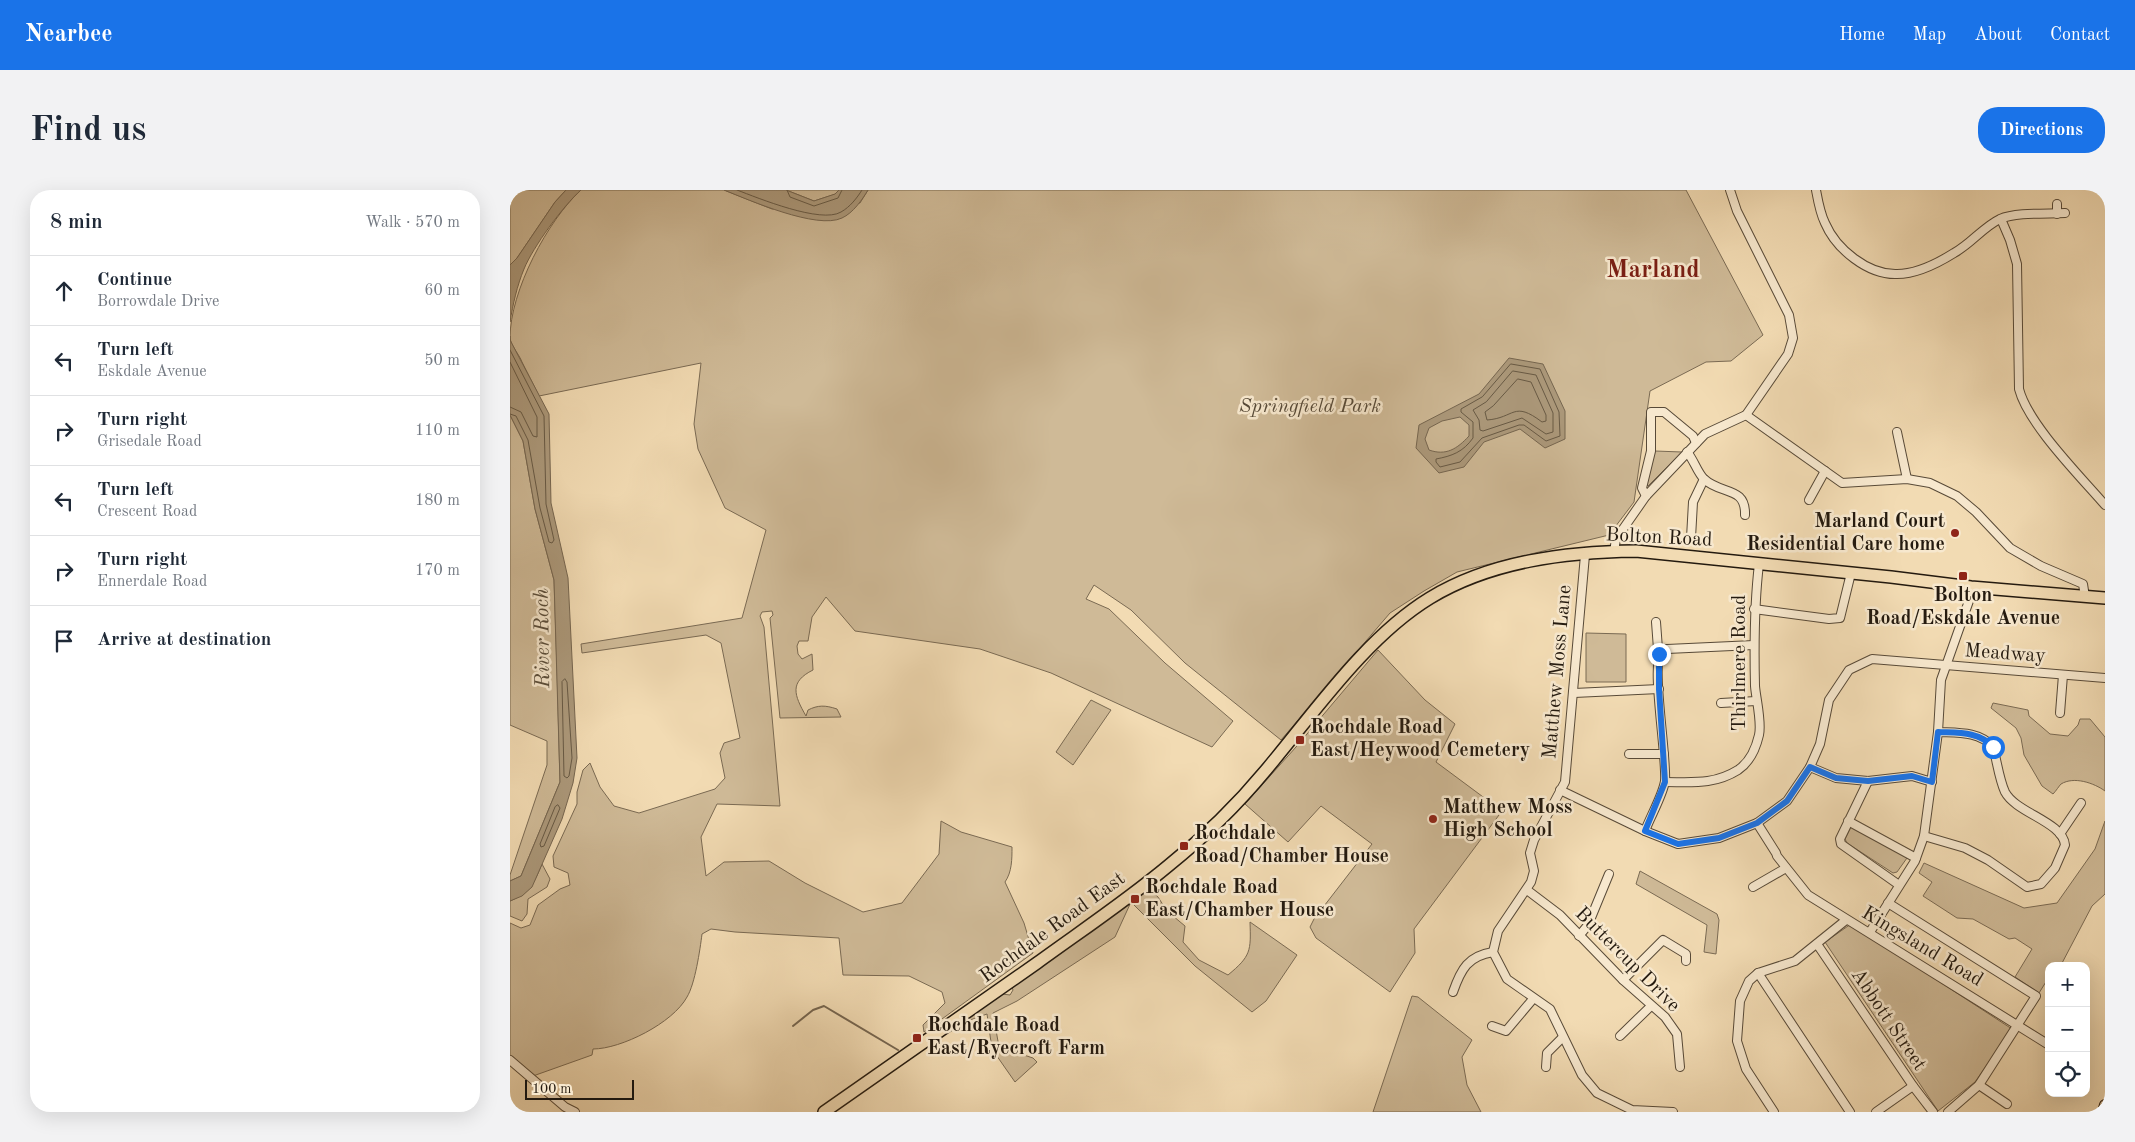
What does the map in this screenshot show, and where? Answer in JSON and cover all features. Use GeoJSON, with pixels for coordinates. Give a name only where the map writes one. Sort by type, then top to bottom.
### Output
{"type":"FeatureCollection","features":[{"type":"Feature","properties":{"kind":"highway","name":"Bolton Road"},"geometry":{"type":"LineString","coordinates":[[1283,750],[1376,643],[1404,616],[1429,599],[1460,583],[1499,569],[1546,559],[1636,551],[1971,587],[2105,598]]}},
{"type":"Feature","properties":{"kind":"highway","name":"Rochdale Road East"},"geometry":{"type":"LineString","coordinates":[[824,1112],[1115,908],[1169,866],[1243,796],[1283,750]]}},
{"type":"Feature","properties":{"kind":"main road"},"geometry":{"type":"LineString","coordinates":[[2103,1112],[2105,1105]]}},
{"type":"Feature","properties":{"kind":"street"},"geometry":{"type":"LineString","coordinates":[[1614,552],[1616,538],[1646,496],[1705,434],[1746,415],[1788,354],[1793,334],[1789,315],[1737,211],[1730,190]]}},
{"type":"Feature","properties":{"kind":"street"},"geometry":{"type":"LineString","coordinates":[[1816,190],[1825,225],[1839,243],[1861,263],[1879,272],[1889,274],[1908,272],[1953,254],[2001,219],[2028,215],[2061,214],[2057,204]]}},
{"type":"Feature","properties":{"kind":"street"},"geometry":{"type":"LineString","coordinates":[[2001,219],[2017,264],[2019,389],[2022,399],[2036,424],[2105,505]]}},
{"type":"Feature","properties":{"kind":"street"},"geometry":{"type":"LineString","coordinates":[[1646,496],[1642,488],[1651,451],[1651,412],[1664,412],[1693,436],[1696,443]]}},
{"type":"Feature","properties":{"kind":"street"},"geometry":{"type":"LineString","coordinates":[[1746,415],[1842,483],[1907,479],[1930,483],[1958,496],[2010,548],[2041,566],[2083,584],[2086,597]]}},
{"type":"Feature","properties":{"kind":"street"},"geometry":{"type":"LineString","coordinates":[[1898,432],[1907,479]]}},
{"type":"Feature","properties":{"kind":"street"},"geometry":{"type":"LineString","coordinates":[[1687,452],[1704,478],[1720,490],[1735,493],[1742,498],[1747,510]]}},
{"type":"Feature","properties":{"kind":"street"},"geometry":{"type":"LineString","coordinates":[[1809,500],[1825,471]]}},
{"type":"Feature","properties":{"kind":"street"},"geometry":{"type":"LineString","coordinates":[[1692,538],[1693,502],[1704,478]]}},
{"type":"Feature","properties":{"kind":"street","name":"Matthew Moss Lane"},"geometry":{"type":"LineString","coordinates":[[1527,890],[1534,871],[1530,853],[1534,840],[1565,782],[1585,555]]}},
{"type":"Feature","properties":{"kind":"street","name":"Thirlmere Road"},"geometry":{"type":"LineString","coordinates":[[1665,782],[1715,781],[1740,769],[1753,754],[1760,733],[1756,701],[1754,646],[1754,609],[1759,564]]}},
{"type":"Feature","properties":{"kind":"street"},"geometry":{"type":"LineString","coordinates":[[1754,609],[1829,619],[1840,618],[1851,573]]}},
{"type":"Feature","properties":{"kind":"street"},"geometry":{"type":"LineString","coordinates":[[1870,932],[1916,858],[1924,836],[1938,732],[1941,680],[1970,598],[1971,587]]}},
{"type":"Feature","properties":{"kind":"street"},"geometry":{"type":"LineString","coordinates":[[1656,622],[1658,649],[1661,651]]}},
{"type":"Feature","properties":{"kind":"street"},"geometry":{"type":"LineString","coordinates":[[1661,651],[1754,646]]}},
{"type":"Feature","properties":{"kind":"street"},"geometry":{"type":"LineString","coordinates":[[1645,831],[1665,782],[1658,658],[1661,651]]}},
{"type":"Feature","properties":{"kind":"street","name":"Meadway"},"geometry":{"type":"LineString","coordinates":[[1560,790],[1645,831],[1678,844],[1719,838],[1757,823],[1787,801],[1810,767],[1820,744],[1829,700],[1849,670],[1872,659],[2105,678]]}},
{"type":"Feature","properties":{"kind":"street","name":"Meadway"},"geometry":{"type":"LineString","coordinates":[[2060,713],[2063,675]]}},
{"type":"Feature","properties":{"kind":"street"},"geometry":{"type":"LineString","coordinates":[[1574,693],[1659,689]]}},
{"type":"Feature","properties":{"kind":"street"},"geometry":{"type":"LineString","coordinates":[[1721,703],[1756,701]]}},
{"type":"Feature","properties":{"kind":"street"},"geometry":{"type":"LineString","coordinates":[[1924,836],[1965,848],[1988,860],[2027,887],[2041,884],[2055,868],[2065,845],[2060,834],[2014,802],[2005,792],[1993,747],[1989,742],[1976,735],[1938,732]]}},
{"type":"Feature","properties":{"kind":"street"},"geometry":{"type":"LineString","coordinates":[[1629,754],[1664,754]]}},
{"type":"Feature","properties":{"kind":"street"},"geometry":{"type":"LineString","coordinates":[[1810,767],[1836,778],[1868,781],[1912,776],[1932,782]]}},
{"type":"Feature","properties":{"kind":"street"},"geometry":{"type":"LineString","coordinates":[[1868,781],[1841,835],[1841,844],[1899,885]]}},
{"type":"Feature","properties":{"kind":"street"},"geometry":{"type":"LineString","coordinates":[[2060,834],[2081,803]]}},
{"type":"Feature","properties":{"kind":"street"},"geometry":{"type":"LineString","coordinates":[[1848,820],[1916,858]]}},
{"type":"Feature","properties":{"kind":"street","name":"Kingsland Road"},"geometry":{"type":"LineString","coordinates":[[1757,823],[1777,856],[1808,895],[2045,1042]]}},
{"type":"Feature","properties":{"kind":"street"},"geometry":{"type":"LineString","coordinates":[[1753,887],[1786,868]]}},
{"type":"Feature","properties":{"kind":"street"},"geometry":{"type":"LineString","coordinates":[[1578,936],[1588,925],[1609,874]]}},
{"type":"Feature","properties":{"kind":"street"},"geometry":{"type":"LineString","coordinates":[[1527,890],[1498,931],[1493,952],[1507,979],[1533,999],[1550,1009],[1582,1075],[1597,1093],[1631,1111],[1674,1112]]}},
{"type":"Feature","properties":{"kind":"street","name":"Buttercup Drive"},"geometry":{"type":"LineString","coordinates":[[1527,890],[1560,916],[1623,980],[1665,1017],[1677,1034],[1680,1067]]}},
{"type":"Feature","properties":{"kind":"street"},"geometry":{"type":"LineString","coordinates":[[1888,903],[2036,996],[2019,1026],[1979,1085],[1948,1112]]}},
{"type":"Feature","properties":{"kind":"street"},"geometry":{"type":"LineString","coordinates":[[1774,1112],[1746,1069],[1737,1041],[1740,1001],[1749,981],[1758,973],[1795,960],[1846,920]]}},
{"type":"Feature","properties":{"kind":"street"},"geometry":{"type":"LineString","coordinates":[[1623,980],[1663,940],[1686,954],[1686,961]]}},
{"type":"Feature","properties":{"kind":"street","name":"Abbott Street"},"geometry":{"type":"LineString","coordinates":[[1817,944],[1913,1086],[1933,1112]]}},
{"type":"Feature","properties":{"kind":"street"},"geometry":{"type":"LineString","coordinates":[[1453,992],[1458,978],[1471,959],[1493,952]]}},
{"type":"Feature","properties":{"kind":"street"},"geometry":{"type":"LineString","coordinates":[[1758,973],[1850,1112]]}},
{"type":"Feature","properties":{"kind":"street"},"geometry":{"type":"LineString","coordinates":[[1492,1026],[1506,1031],[1533,999]]}},
{"type":"Feature","properties":{"kind":"street"},"geometry":{"type":"LineString","coordinates":[[1620,1036],[1651,1006]]}},
{"type":"Feature","properties":{"kind":"street"},"geometry":{"type":"LineString","coordinates":[[1546,1067],[1548,1053],[1564,1037]]}},
{"type":"Feature","properties":{"kind":"street"},"geometry":{"type":"LineString","coordinates":[[510,1060],[566,1107],[575,1112]]}},
{"type":"Feature","properties":{"kind":"street"},"geometry":{"type":"LineString","coordinates":[[1979,1085],[2007,1104]]}},
{"type":"Feature","properties":{"kind":"street"},"geometry":{"type":"LineString","coordinates":[[1876,1112],[1913,1086]]}},
{"type":"Feature","properties":{"kind":"green space"},"geometry":{"type":"Polygon","coordinates":[[[510,190],[566,190],[555,202],[517,258],[510,265],[510,190]]]}},
{"type":"Feature","properties":{"kind":"green space","name":"Springfield Park"},"geometry":{"type":"Polygon","coordinates":[[[581,190],[724,190],[772,209],[860,203],[868,190],[1686,190],[1763,335],[1731,361],[1706,362],[1650,391],[1634,502],[1609,535],[1457,572],[1424,591],[1390,613],[1281,740],[1185,663],[1131,610],[1094,585],[1086,599],[1109,609],[1165,663],[1233,721],[1212,747],[1051,673],[980,649],[855,631],[826,597],[812,617],[808,641],[799,641],[797,646],[798,654],[802,659],[812,654],[813,670],[800,679],[796,690],[799,702],[806,716],[808,710],[822,706],[837,709],[841,717],[780,718],[770,618],[773,615],[772,611],[762,612],[760,616],[764,627],[780,806],[717,804],[701,837],[706,876],[724,862],[769,861],[805,883],[863,912],[902,903],[939,854],[941,821],[961,832],[1012,847],[1012,861],[1005,882],[1024,923],[1033,953],[924,1032],[923,1025],[945,1003],[942,992],[909,976],[843,975],[839,938],[711,929],[702,934],[697,967],[690,991],[680,1007],[670,1016],[645,1033],[618,1045],[593,1049],[592,1055],[533,1076],[510,1055],[510,923],[521,928],[530,925],[538,905],[560,889],[570,885],[568,873],[554,867],[553,856],[577,804],[577,792],[583,770],[590,763],[600,787],[614,806],[639,813],[715,789],[725,778],[720,753],[724,743],[740,738],[721,643],[706,635],[582,653],[581,644],[742,618],[766,530],[725,508],[698,449],[694,424],[701,363],[539,396],[510,338],[516,299],[533,258],[544,238],[568,203],[581,190]]]}},
{"type":"Feature","properties":{"kind":"green space"},"geometry":{"type":"Polygon","coordinates":[[[786,190],[839,190],[836,194],[814,201],[786,190]]]}},
{"type":"Feature","properties":{"kind":"green space"},"geometry":{"type":"Polygon","coordinates":[[[510,415],[523,441],[535,509],[554,580],[560,782],[521,876],[510,881],[510,875],[547,765],[547,741],[510,725],[510,415]]]}},
{"type":"Feature","properties":{"kind":"green space"},"geometry":{"type":"Polygon","coordinates":[[[1655,451],[1682,452],[1648,486],[1646,484],[1655,451]]]}},
{"type":"Feature","properties":{"kind":"green space"},"geometry":{"type":"Polygon","coordinates":[[[1586,633],[1626,634],[1626,682],[1586,682],[1586,633]]]}},
{"type":"Feature","properties":{"kind":"green space"},"geometry":{"type":"Polygon","coordinates":[[[1378,650],[1425,700],[1455,724],[1436,762],[1502,811],[1414,929],[1415,953],[1390,992],[1316,938],[1310,927],[1314,919],[1372,844],[1321,806],[1288,842],[1245,804],[1378,650]]]}},
{"type":"Feature","properties":{"kind":"green space"},"geometry":{"type":"Polygon","coordinates":[[[1091,700],[1111,710],[1073,765],[1056,752],[1091,700]]]}},
{"type":"Feature","properties":{"kind":"green space"},"geometry":{"type":"Polygon","coordinates":[[[1993,703],[2028,710],[2029,716],[2050,734],[2068,736],[2078,725],[2080,719],[2090,719],[2105,737],[2105,791],[2084,781],[2072,781],[2061,784],[2053,794],[2042,786],[2024,755],[2021,738],[2016,728],[1991,708],[1993,703]]]}},
{"type":"Feature","properties":{"kind":"green space"},"geometry":{"type":"Polygon","coordinates":[[[2105,821],[2105,894],[2092,906],[2063,962],[2045,962],[2045,983],[2039,993],[2015,977],[2032,949],[2015,938],[2009,939],[1973,919],[1957,918],[1923,896],[1932,882],[1919,873],[1924,863],[2024,908],[2057,903],[2095,849],[2105,821]]]}},
{"type":"Feature","properties":{"kind":"green space"},"geometry":{"type":"Polygon","coordinates":[[[1851,827],[1907,856],[1897,872],[1893,873],[1847,843],[1845,839],[1851,827]]]}},
{"type":"Feature","properties":{"kind":"green space"},"geometry":{"type":"Polygon","coordinates":[[[542,864],[550,879],[547,887],[528,899],[527,914],[522,921],[510,916],[510,901],[527,891],[542,864]]]}},
{"type":"Feature","properties":{"kind":"green space"},"geometry":{"type":"Polygon","coordinates":[[[1640,871],[1717,914],[1719,920],[1716,954],[1704,952],[1707,925],[1636,884],[1640,871]]]}},
{"type":"Feature","properties":{"kind":"green space"},"geometry":{"type":"Polygon","coordinates":[[[1149,889],[1158,897],[1167,911],[1185,926],[1183,942],[1199,960],[1228,975],[1241,963],[1248,952],[1250,947],[1250,922],[1297,955],[1266,1001],[1252,1012],[1195,966],[1131,902],[1115,937],[1017,1001],[993,1013],[999,1047],[1033,1058],[1037,1062],[1015,1082],[992,1049],[987,1014],[970,1020],[969,1018],[1002,994],[1010,995],[1013,990],[1012,987],[1149,889]]]}},
{"type":"Feature","properties":{"kind":"green space"},"geometry":{"type":"Polygon","coordinates":[[[1851,924],[2012,1029],[1975,1082],[1938,1111],[1825,942],[1851,924]]]}},
{"type":"Feature","properties":{"kind":"green space"},"geometry":{"type":"Polygon","coordinates":[[[1412,996],[1418,997],[1472,1040],[1462,1057],[1467,1085],[1481,1112],[1373,1112],[1412,996]]]}},
{"type":"Feature","properties":{"kind":"water"},"geometry":{"type":"Polygon","coordinates":[[[566,190],[581,190],[557,216],[528,260],[517,288],[510,322],[510,265],[517,258],[555,202],[566,190]]]}},
{"type":"Feature","properties":{"kind":"water"},"geometry":{"type":"Polygon","coordinates":[[[724,190],[786,190],[814,201],[835,194],[839,190],[868,190],[850,213],[842,218],[831,221],[800,217],[724,190]]]}},
{"type":"Feature","properties":{"kind":"water"},"geometry":{"type":"Polygon","coordinates":[[[510,340],[549,414],[551,503],[568,578],[577,758],[573,783],[562,819],[532,887],[522,896],[510,901],[510,881],[521,876],[560,782],[554,580],[535,509],[523,441],[510,415],[510,340]]]}},
{"type":"Feature","properties":{"kind":"water"},"geometry":{"type":"Polygon","coordinates":[[[1509,358],[1543,364],[1565,411],[1565,439],[1545,448],[1520,429],[1484,442],[1464,467],[1439,473],[1416,448],[1419,425],[1479,394],[1509,358]],[[1460,417],[1442,421],[1429,428],[1425,439],[1429,450],[1446,452],[1456,448],[1469,436],[1469,425],[1460,417]]]}},
{"type":"Feature","properties":{"kind":"waterway"},"geometry":{"type":"LineString","coordinates":[[793,1026],[813,1010],[824,1006],[898,1050]]}},
{"type":"Feature","properties":{"kind":"place","name":"Marland Court Residential Care home"},"geometry":{"type":"Point","coordinates":[1955,533]}},
{"type":"Feature","properties":{"kind":"place","name":"Bolton Road/Eskdale Avenue"},"geometry":{"type":"Point","coordinates":[1963,576]}},
{"type":"Feature","properties":{"kind":"place","name":"Rochdale Road East/Heywood Cemetery"},"geometry":{"type":"Point","coordinates":[1300,740]}},
{"type":"Feature","properties":{"kind":"place","name":"Matthew Moss High School"},"geometry":{"type":"Point","coordinates":[1433,819]}},
{"type":"Feature","properties":{"kind":"place","name":"Rochdale Road/Chamber House"},"geometry":{"type":"Point","coordinates":[1184,846]}},
{"type":"Feature","properties":{"kind":"place","name":"Rochdale Road East/Chamber House"},"geometry":{"type":"Point","coordinates":[1135,899]}},
{"type":"Feature","properties":{"kind":"place","name":"Rochdale Road East/Ryecroft Farm"},"geometry":{"type":"Point","coordinates":[917,1038]}},
{"type":"Feature","properties":{"kind":"district","name":"Marland"},"geometry":{"type":"Point","coordinates":[1653,270]}},
{"type":"Feature","properties":{"kind":"route"},"geometry":{"type":"LineString","coordinates":[[1659,654],[1659,689],[1665,782],[1645,831],[1678,844],[1719,838],[1757,823],[1787,801],[1810,767],[1836,778],[1868,781],[1912,776],[1932,782],[1938,732],[1976,735],[1983,737],[1993,747]]}},
{"type":"Feature","properties":{"kind":"water label","name":"River Roch"},"geometry":{"type":"Point","coordinates":[543,638]}}]}
